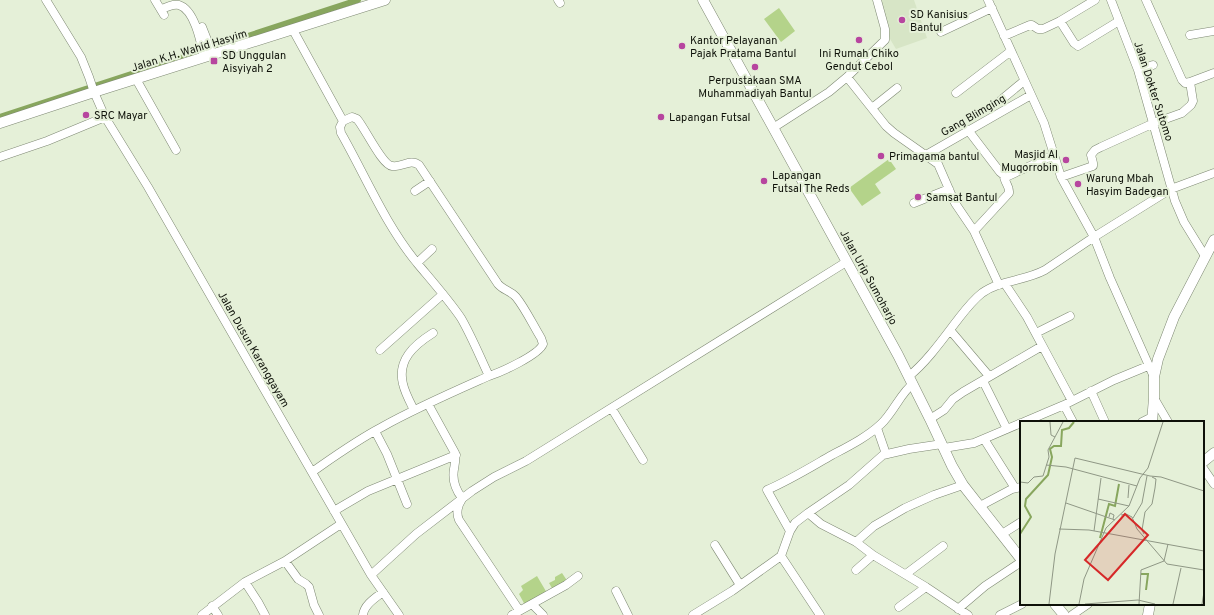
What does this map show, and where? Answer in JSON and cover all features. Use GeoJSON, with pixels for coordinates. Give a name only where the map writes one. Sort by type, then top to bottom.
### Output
{"type":"FeatureCollection","features":[{"type":"Feature","properties":{"kind":"main road","name":"Jalan K.H. Wahid Hasyim"},"geometry":{"type":"LineString","coordinates":[[0,123],[93,90],[136,79],[207,49],[293,30],[385,0]]}},
{"type":"Feature","properties":{"kind":"main road","name":"Jalan Urip Sumoharjo"},"geometry":{"type":"LineString","coordinates":[[703,0],[911,380],[952,466],[963,485],[1002,534],[1020,560]]}},
{"type":"Feature","properties":{"kind":"main road"},"geometry":{"type":"LineString","coordinates":[[1152,419],[1154,378],[1165,338],[1174,317],[1214,240]]}},
{"type":"Feature","properties":{"kind":"main road"},"geometry":{"type":"LineString","coordinates":[[1055,605],[1064,615]]}},
{"type":"Feature","properties":{"kind":"main road"},"geometry":{"type":"LineString","coordinates":[[1148,615],[1150,605]]}},
{"type":"Feature","properties":{"kind":"street"},"geometry":{"type":"LineString","coordinates":[[47,3],[56,0]]}},
{"type":"Feature","properties":{"kind":"street"},"geometry":{"type":"LineString","coordinates":[[155,0],[162,13],[167,6],[176,5],[185,8],[207,49]]}},
{"type":"Feature","properties":{"kind":"street"},"geometry":{"type":"LineString","coordinates":[[773,128],[829,92],[848,77],[885,40],[885,29],[877,0]]}},
{"type":"Feature","properties":{"kind":"street"},"geometry":{"type":"LineString","coordinates":[[988,0],[1047,130],[1060,177],[1094,237],[1110,278],[1154,378]]}},
{"type":"Feature","properties":{"kind":"street"},"geometry":{"type":"LineString","coordinates":[[1004,36],[1030,25],[1041,29],[1060,21],[1095,0]]}},
{"type":"Feature","properties":{"kind":"street","name":"Jalan Dokter Sutomo"},"geometry":{"type":"LineString","coordinates":[[1111,0],[1138,70],[1175,201],[1184,222],[1205,256]]}},
{"type":"Feature","properties":{"kind":"street"},"geometry":{"type":"LineString","coordinates":[[1146,0],[1182,80],[1185,83],[1190,82],[1214,73]]}},
{"type":"Feature","properties":{"kind":"street","name":"Jalan Dusun Karanggayam"},"geometry":{"type":"LineString","coordinates":[[47,3],[77,50],[105,117],[152,194],[371,575],[398,615]]}},
{"type":"Feature","properties":{"kind":"street"},"geometry":{"type":"LineString","coordinates":[[941,32],[992,8]]}},
{"type":"Feature","properties":{"kind":"street"},"geometry":{"type":"LineString","coordinates":[[1060,21],[1074,43],[1078,46],[1119,21]]}},
{"type":"Feature","properties":{"kind":"street"},"geometry":{"type":"LineString","coordinates":[[202,27],[207,49]]}},
{"type":"Feature","properties":{"kind":"street"},"geometry":{"type":"LineString","coordinates":[[293,30],[343,121]]}},
{"type":"Feature","properties":{"kind":"street"},"geometry":{"type":"LineString","coordinates":[[1190,35],[1214,30]]}},
{"type":"Feature","properties":{"kind":"street"},"geometry":{"type":"LineString","coordinates":[[956,93],[1011,51]]}},
{"type":"Feature","properties":{"kind":"street"},"geometry":{"type":"LineString","coordinates":[[1138,70],[1153,65]]}},
{"type":"Feature","properties":{"kind":"street"},"geometry":{"type":"LineString","coordinates":[[848,77],[894,133],[938,164],[955,203],[974,231],[1002,284],[1027,317],[1072,401]]}},
{"type":"Feature","properties":{"kind":"street"},"geometry":{"type":"LineString","coordinates":[[136,79],[176,150]]}},
{"type":"Feature","properties":{"kind":"street"},"geometry":{"type":"LineString","coordinates":[[1001,100],[1024,81]]}},
{"type":"Feature","properties":{"kind":"street"},"geometry":{"type":"LineString","coordinates":[[1060,177],[1093,166],[1091,155],[1095,150],[1120,137],[1182,113],[1191,105],[1193,101],[1190,82]]}},
{"type":"Feature","properties":{"kind":"street"},"geometry":{"type":"LineString","coordinates":[[872,108],[897,88]]}},
{"type":"Feature","properties":{"kind":"street","name":"Gang Blimging"},"geometry":{"type":"LineString","coordinates":[[926,155],[1031,95]]}},
{"type":"Feature","properties":{"kind":"street"},"geometry":{"type":"LineString","coordinates":[[0,158],[105,117]]}},
{"type":"Feature","properties":{"kind":"street"},"geometry":{"type":"LineString","coordinates":[[312,472],[375,431],[414,410],[516,365],[539,350],[542,346],[542,341],[518,299],[512,293],[500,287],[421,168],[414,162],[393,166],[387,164],[357,119],[352,117],[343,121],[340,127],[341,133],[398,237],[417,263],[451,304],[468,330],[489,376]]}},
{"type":"Feature","properties":{"kind":"street"},"geometry":{"type":"LineString","coordinates":[[968,130],[1004,176],[1009,188],[1009,193],[974,231]]}},
{"type":"Feature","properties":{"kind":"street"},"geometry":{"type":"LineString","coordinates":[[1004,176],[1008,177],[1054,155]]}},
{"type":"Feature","properties":{"kind":"street"},"geometry":{"type":"LineString","coordinates":[[790,531],[768,490],[861,440],[877,428],[890,415],[922,364],[974,300],[987,290],[1040,273],[1094,237],[1172,189],[1214,173]]}},
{"type":"Feature","properties":{"kind":"street"},"geometry":{"type":"LineString","coordinates":[[414,191],[430,181]]}},
{"type":"Feature","properties":{"kind":"street"},"geometry":{"type":"LineString","coordinates":[[914,203],[949,189]]}},
{"type":"Feature","properties":{"kind":"street"},"geometry":{"type":"LineString","coordinates":[[417,263],[432,249]]}},
{"type":"Feature","properties":{"kind":"street"},"geometry":{"type":"LineString","coordinates":[[371,575],[416,534],[478,487],[526,461],[612,409],[847,263]]}},
{"type":"Feature","properties":{"kind":"street"},"geometry":{"type":"LineString","coordinates":[[380,350],[443,294]]}},
{"type":"Feature","properties":{"kind":"street"},"geometry":{"type":"LineString","coordinates":[[1036,333],[1070,316]]}},
{"type":"Feature","properties":{"kind":"street"},"geometry":{"type":"LineString","coordinates":[[950,330],[986,378],[1007,429]]}},
{"type":"Feature","properties":{"kind":"street"},"geometry":{"type":"LineString","coordinates":[[414,410],[402,382],[404,365],[406,357],[411,350],[420,341],[432,333]]}},
{"type":"Feature","properties":{"kind":"street"},"geometry":{"type":"LineString","coordinates":[[930,419],[944,410],[953,399],[963,392],[1042,346]]}},
{"type":"Feature","properties":{"kind":"street"},"geometry":{"type":"LineString","coordinates":[[1026,421],[1064,405],[1114,380],[1148,366]]}},
{"type":"Feature","properties":{"kind":"street"},"geometry":{"type":"LineString","coordinates":[[1091,391],[1105,421]]}},
{"type":"Feature","properties":{"kind":"street"},"geometry":{"type":"LineString","coordinates":[[1154,398],[1167,421]]}},
{"type":"Feature","properties":{"kind":"street"},"geometry":{"type":"LineString","coordinates":[[428,404],[456,455],[454,483],[455,488],[463,498]]}},
{"type":"Feature","properties":{"kind":"street"},"geometry":{"type":"LineString","coordinates":[[1064,405],[1072,421]]}},
{"type":"Feature","properties":{"kind":"street"},"geometry":{"type":"LineString","coordinates":[[612,409],[643,460]]}},
{"type":"Feature","properties":{"kind":"street"},"geometry":{"type":"LineString","coordinates":[[693,615],[740,585],[781,556],[790,531],[795,523],[848,485],[886,454],[974,442],[1020,423]]}},
{"type":"Feature","properties":{"kind":"street"},"geometry":{"type":"LineString","coordinates":[[877,428],[886,454]]}},
{"type":"Feature","properties":{"kind":"street"},"geometry":{"type":"LineString","coordinates":[[375,431],[387,454],[407,504]]}},
{"type":"Feature","properties":{"kind":"street"},"geometry":{"type":"LineString","coordinates":[[980,506],[1018,487],[984,439]]}},
{"type":"Feature","properties":{"kind":"street"},"geometry":{"type":"LineString","coordinates":[[334,511],[368,491],[456,455]]}},
{"type":"Feature","properties":{"kind":"street"},"geometry":{"type":"LineString","coordinates":[[1204,469],[1214,484]]}},
{"type":"Feature","properties":{"kind":"street"},"geometry":{"type":"LineString","coordinates":[[856,542],[874,526],[905,508],[934,495],[963,485]]}},
{"type":"Feature","properties":{"kind":"street"},"geometry":{"type":"LineString","coordinates":[[463,498],[457,512],[459,520],[515,613],[566,585],[578,576]]}},
{"type":"Feature","properties":{"kind":"street"},"geometry":{"type":"LineString","coordinates":[[808,513],[821,524],[856,542],[872,555],[906,574],[968,615]]}},
{"type":"Feature","properties":{"kind":"street"},"geometry":{"type":"LineString","coordinates":[[1002,534],[1020,523]]}},
{"type":"Feature","properties":{"kind":"street"},"geometry":{"type":"LineString","coordinates":[[202,615],[245,582],[285,560],[341,524]]}},
{"type":"Feature","properties":{"kind":"street"},"geometry":{"type":"LineString","coordinates":[[715,545],[740,585]]}},
{"type":"Feature","properties":{"kind":"street"},"geometry":{"type":"LineString","coordinates":[[906,574],[943,546]]}},
{"type":"Feature","properties":{"kind":"street"},"geometry":{"type":"LineString","coordinates":[[856,570],[872,555]]}},
{"type":"Feature","properties":{"kind":"street"},"geometry":{"type":"LineString","coordinates":[[781,556],[820,615]]}},
{"type":"Feature","properties":{"kind":"street"},"geometry":{"type":"LineString","coordinates":[[285,560],[298,579],[309,587],[314,605],[319,615]]}},
{"type":"Feature","properties":{"kind":"street"},"geometry":{"type":"LineString","coordinates":[[958,609],[984,586],[1020,562]]}},
{"type":"Feature","properties":{"kind":"street"},"geometry":{"type":"LineString","coordinates":[[245,582],[265,615]]}},
{"type":"Feature","properties":{"kind":"street"},"geometry":{"type":"LineString","coordinates":[[899,607],[926,587]]}},
{"type":"Feature","properties":{"kind":"street"},"geometry":{"type":"LineString","coordinates":[[616,591],[628,615]]}},
{"type":"Feature","properties":{"kind":"street"},"geometry":{"type":"LineString","coordinates":[[362,615],[364,609],[383,592]]}},
{"type":"Feature","properties":{"kind":"street"},"geometry":{"type":"LineString","coordinates":[[532,604],[543,615]]}},
{"type":"Feature","properties":{"kind":"street"},"geometry":{"type":"LineString","coordinates":[[1000,615],[1020,605]]}},
{"type":"Feature","properties":{"kind":"street"},"geometry":{"type":"LineString","coordinates":[[1072,615],[1087,605]]}},
{"type":"Feature","properties":{"kind":"street"},"geometry":{"type":"LineString","coordinates":[[212,606],[218,615]]}},
{"type":"Feature","properties":{"kind":"shaded area","name":"SD Kanisius Bantul"},"geometry":{"type":"Polygon","coordinates":[[[883,0],[914,0],[927,38],[896,49],[890,39],[878,2],[883,0]]]}},
{"type":"Feature","properties":{"kind":"green space"},"geometry":{"type":"Polygon","coordinates":[[[779,8],[795,31],[781,42],[764,19],[779,8]]]}},
{"type":"Feature","properties":{"kind":"green space"},"geometry":{"type":"Polygon","coordinates":[[[889,159],[896,169],[875,184],[881,193],[862,206],[849,188],[889,159]]]}},
{"type":"Feature","properties":{"kind":"green space"},"geometry":{"type":"Polygon","coordinates":[[[562,573],[568,582],[553,590],[549,583],[555,580],[555,577],[562,573]]]}},
{"type":"Feature","properties":{"kind":"green space"},"geometry":{"type":"Polygon","coordinates":[[[537,576],[547,593],[525,605],[519,594],[523,590],[521,586],[537,576]]]}},
{"type":"Feature","properties":{"kind":"waterway"},"geometry":{"type":"LineString","coordinates":[[0,117],[358,0]]}},
{"type":"Feature","properties":{"kind":"place","name":"SD Kanisius Bantul"},"geometry":{"type":"Point","coordinates":[902,20]}},
{"type":"Feature","properties":{"kind":"place","name":"Ini Rumah Chiko Gendut Cebol"},"geometry":{"type":"Point","coordinates":[859,40]}},
{"type":"Feature","properties":{"kind":"place","name":"Kantor Pelayanan Pajak Pratama Bantul"},"geometry":{"type":"Point","coordinates":[682,46]}},
{"type":"Feature","properties":{"kind":"place","name":"SD Unggulan Aisyiyah 2"},"geometry":{"type":"Point","coordinates":[214,61]}},
{"type":"Feature","properties":{"kind":"place","name":"Perpustakaan SMA Muhammadiyah Bantul"},"geometry":{"type":"Point","coordinates":[755,67]}},
{"type":"Feature","properties":{"kind":"place","name":"SRC Mayar"},"geometry":{"type":"Point","coordinates":[86,115]}},
{"type":"Feature","properties":{"kind":"place","name":"Lapangan Futsal"},"geometry":{"type":"Point","coordinates":[661,117]}},
{"type":"Feature","properties":{"kind":"place","name":"Primagama bantul"},"geometry":{"type":"Point","coordinates":[881,156]}},
{"type":"Feature","properties":{"kind":"place","name":"Masjid Al Muqorrobin"},"geometry":{"type":"Point","coordinates":[1066,160]}},
{"type":"Feature","properties":{"kind":"place","name":"Lapangan Futsal The Reds"},"geometry":{"type":"Point","coordinates":[764,181]}},
{"type":"Feature","properties":{"kind":"place","name":"Warung Mbah Hasyim Badegan"},"geometry":{"type":"Point","coordinates":[1078,184]}},
{"type":"Feature","properties":{"kind":"place","name":"Samsat Bantul"},"geometry":{"type":"Point","coordinates":[918,197]}}]}
